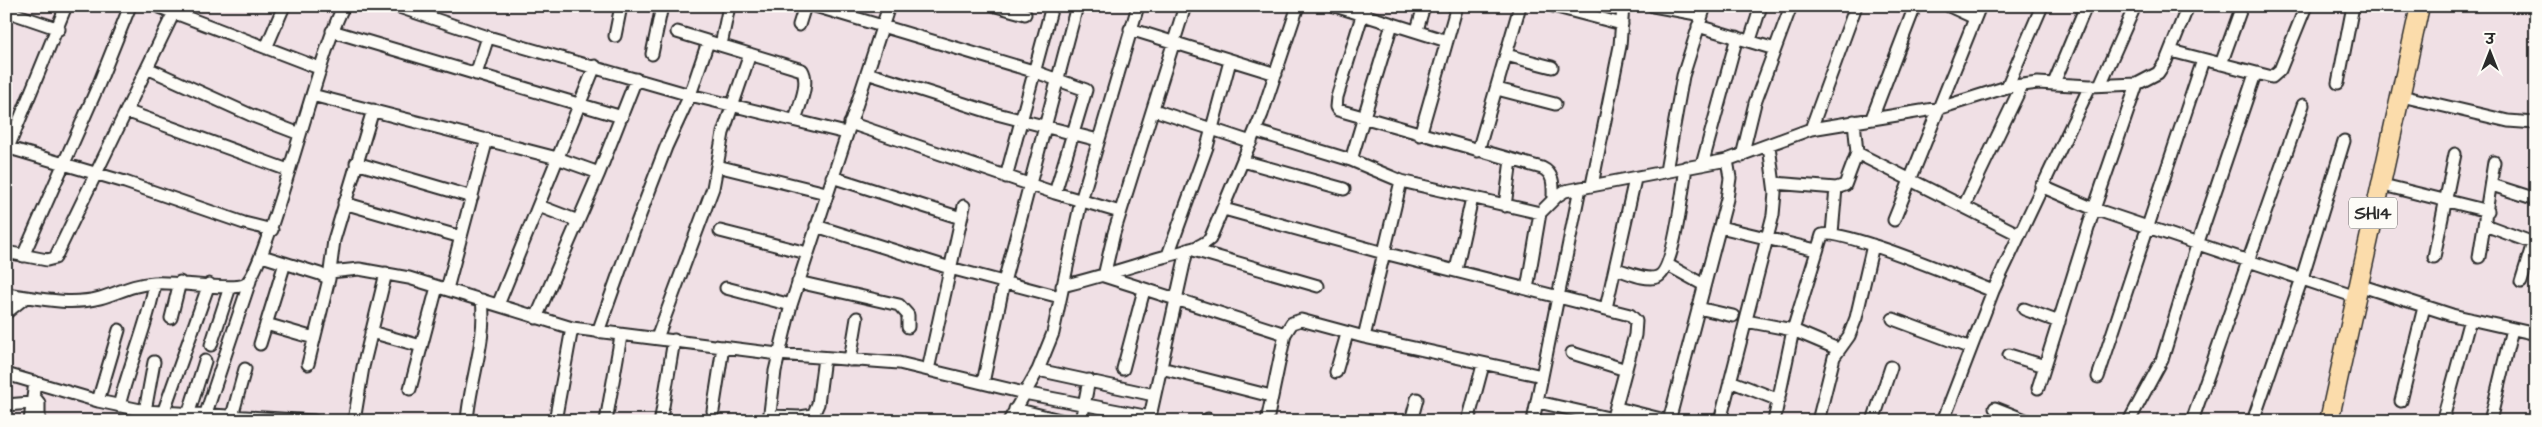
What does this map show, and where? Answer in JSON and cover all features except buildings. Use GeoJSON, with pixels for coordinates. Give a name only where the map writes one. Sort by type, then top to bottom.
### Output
{"type":"FeatureCollection","features":[{"type":"Feature","properties":{"kind":"main road","name":"SH14"},"geometry":{"type":"LineString","coordinates":[[2328,421],[2391,187],[2410,98],[2421,7]]}},
{"type":"Feature","properties":{"kind":"main road","name":"SH14"},"geometry":{"type":"LineString","coordinates":[[2340,421],[2362,292],[2421,7]]}},
{"type":"Feature","properties":{"kind":"street"},"geometry":{"type":"LineString","coordinates":[[66,6],[59,28],[7,149],[95,173],[244,223],[272,230]]}},
{"type":"Feature","properties":{"kind":"street"},"geometry":{"type":"LineString","coordinates":[[23,256],[130,6]]}},
{"type":"Feature","properties":{"kind":"street"},"geometry":{"type":"LineString","coordinates":[[157,6],[176,10],[319,68]]}},
{"type":"Feature","properties":{"kind":"street"},"geometry":{"type":"LineString","coordinates":[[266,48],[284,6]]}},
{"type":"Feature","properties":{"kind":"street"},"geometry":{"type":"LineString","coordinates":[[206,416],[250,281],[272,230],[319,68],[332,31],[344,6]]}},
{"type":"Feature","properties":{"kind":"street"},"geometry":{"type":"LineString","coordinates":[[396,6],[427,11],[488,37],[595,66],[690,95],[796,120],[848,128],[1056,194],[1120,212]]}},
{"type":"Feature","properties":{"kind":"street"},"geometry":{"type":"LineString","coordinates":[[615,36],[620,6]]}},
{"type":"Feature","properties":{"kind":"street"},"geometry":{"type":"LineString","coordinates":[[652,54],[662,6]]}},
{"type":"Feature","properties":{"kind":"street"},"geometry":{"type":"LineString","coordinates":[[721,45],[729,6]]}},
{"type":"Feature","properties":{"kind":"street"},"geometry":{"type":"LineString","coordinates":[[799,26],[805,6]]}},
{"type":"Feature","properties":{"kind":"street"},"geometry":{"type":"LineString","coordinates":[[816,6],[1033,71],[1086,90],[1056,194]]}},
{"type":"Feature","properties":{"kind":"street"},"geometry":{"type":"LineString","coordinates":[[824,358],[818,404],[813,415],[770,418],[778,354],[791,305],[826,193],[889,6]]}},
{"type":"Feature","properties":{"kind":"street"},"geometry":{"type":"LineString","coordinates":[[996,6],[1025,14]]}},
{"type":"Feature","properties":{"kind":"street"},"geometry":{"type":"LineString","coordinates":[[1006,177],[1052,6]]}},
{"type":"Feature","properties":{"kind":"street"},"geometry":{"type":"LineString","coordinates":[[983,383],[1004,282],[1077,6]]}},
{"type":"Feature","properties":{"kind":"street"},"geometry":{"type":"LineString","coordinates":[[1009,421],[1038,370],[1053,333],[1081,201],[1138,6]]}},
{"type":"Feature","properties":{"kind":"street"},"geometry":{"type":"LineString","coordinates":[[1104,276],[1120,212],[1154,110],[1185,6]]}},
{"type":"Feature","properties":{"kind":"street"},"geometry":{"type":"LineString","coordinates":[[816,226],[950,268],[1004,282],[1061,291],[1188,250],[1210,239],[1224,209],[1276,74],[1298,6]]}},
{"type":"Feature","properties":{"kind":"street"},"geometry":{"type":"LineString","coordinates":[[1335,6],[1364,11],[1392,24],[1417,30],[1447,41]]}},
{"type":"Feature","properties":{"kind":"street"},"geometry":{"type":"LineString","coordinates":[[1417,30],[1424,6]]}},
{"type":"Feature","properties":{"kind":"street"},"geometry":{"type":"LineString","coordinates":[[1420,135],[1457,6]]}},
{"type":"Feature","properties":{"kind":"street"},"geometry":{"type":"LineString","coordinates":[[1478,151],[1520,6]]}},
{"type":"Feature","properties":{"kind":"street"},"geometry":{"type":"LineString","coordinates":[[1553,6],[1622,24]]}},
{"type":"Feature","properties":{"kind":"street"},"geometry":{"type":"LineString","coordinates":[[1592,185],[1622,24],[1623,6]]}},
{"type":"Feature","properties":{"kind":"street"},"geometry":{"type":"LineString","coordinates":[[1653,6],[1702,16],[1737,37],[1775,49]]}},
{"type":"Feature","properties":{"kind":"street"},"geometry":{"type":"LineString","coordinates":[[1750,40],[1761,6]]}},
{"type":"Feature","properties":{"kind":"street"},"geometry":{"type":"LineString","coordinates":[[1742,156],[1755,103],[1791,6]]}},
{"type":"Feature","properties":{"kind":"street"},"geometry":{"type":"LineString","coordinates":[[1812,129],[1856,6]]}},
{"type":"Feature","properties":{"kind":"street"},"geometry":{"type":"LineString","coordinates":[[1872,118],[1914,6]]}},
{"type":"Feature","properties":{"kind":"street"},"geometry":{"type":"LineString","coordinates":[[1949,6],[1975,18]]}},
{"type":"Feature","properties":{"kind":"street"},"geometry":{"type":"LineString","coordinates":[[1894,220],[1980,6]]}},
{"type":"Feature","properties":{"kind":"street"},"geometry":{"type":"LineString","coordinates":[[2008,87],[2042,6]]}},
{"type":"Feature","properties":{"kind":"street"},"geometry":{"type":"LineString","coordinates":[[2054,83],[2086,6]]}},
{"type":"Feature","properties":{"kind":"street"},"geometry":{"type":"LineString","coordinates":[[1943,421],[1993,291],[2018,234],[2135,6]]}},
{"type":"Feature","properties":{"kind":"street"},"geometry":{"type":"LineString","coordinates":[[1527,289],[1540,213],[1553,200],[1566,191],[1727,160],[1812,129],[1940,108],[2008,87],[2054,83],[2095,86],[2137,84],[2158,73],[2171,51],[2188,6]]}},
{"type":"Feature","properties":{"kind":"street"},"geometry":{"type":"LineString","coordinates":[[2221,64],[2242,6]]}},
{"type":"Feature","properties":{"kind":"street"},"geometry":{"type":"LineString","coordinates":[[2171,51],[2272,77],[2280,70],[2306,6]]}},
{"type":"Feature","properties":{"kind":"street"},"geometry":{"type":"LineString","coordinates":[[2338,83],[2353,6]]}},
{"type":"Feature","properties":{"kind":"street"},"geometry":{"type":"LineString","coordinates":[[6,252],[47,260],[55,258],[176,10]]}},
{"type":"Feature","properties":{"kind":"street"},"geometry":{"type":"LineString","coordinates":[[1364,11],[1336,107],[1338,110],[1548,171],[1552,177],[1553,200]]}},
{"type":"Feature","properties":{"kind":"street"},"geometry":{"type":"LineString","coordinates":[[6,12],[59,28]]}},
{"type":"Feature","properties":{"kind":"street"},"geometry":{"type":"LineString","coordinates":[[1666,171],[1684,76],[1702,16]]}},
{"type":"Feature","properties":{"kind":"street"},"geometry":{"type":"LineString","coordinates":[[1351,160],[1392,24]]}},
{"type":"Feature","properties":{"kind":"street"},"geometry":{"type":"LineString","coordinates":[[1130,29],[1173,44],[1276,74]]}},
{"type":"Feature","properties":{"kind":"street"},"geometry":{"type":"LineString","coordinates":[[332,31],[622,117]]}},
{"type":"Feature","properties":{"kind":"street"},"geometry":{"type":"LineString","coordinates":[[678,32],[802,70],[806,76],[796,120]]}},
{"type":"Feature","properties":{"kind":"street"},"geometry":{"type":"LineString","coordinates":[[476,74],[488,37]]}},
{"type":"Feature","properties":{"kind":"street"},"geometry":{"type":"LineString","coordinates":[[1702,165],[1737,37]]}},
{"type":"Feature","properties":{"kind":"street"},"geometry":{"type":"LineString","coordinates":[[598,332],[666,147],[690,95],[708,42]]}},
{"type":"Feature","properties":{"kind":"street"},"geometry":{"type":"LineString","coordinates":[[657,338],[713,188],[722,133],[734,105],[750,54]]}},
{"type":"Feature","properties":{"kind":"street"},"geometry":{"type":"LineString","coordinates":[[1506,55],[1552,67]]}},
{"type":"Feature","properties":{"kind":"street"},"geometry":{"type":"LineString","coordinates":[[2098,377],[2203,60]]}},
{"type":"Feature","properties":{"kind":"street"},"geometry":{"type":"LineString","coordinates":[[1168,255],[1212,130],[1230,61]]}},
{"type":"Feature","properties":{"kind":"street"},"geometry":{"type":"LineString","coordinates":[[498,305],[595,66]]}},
{"type":"Feature","properties":{"kind":"street"},"geometry":{"type":"LineString","coordinates":[[147,68],[253,116],[300,134]]}},
{"type":"Feature","properties":{"kind":"street"},"geometry":{"type":"LineString","coordinates":[[867,73],[1021,121],[1098,140]]}},
{"type":"Feature","properties":{"kind":"street"},"geometry":{"type":"LineString","coordinates":[[2129,421],[2162,360],[2198,242],[2255,74]]}},
{"type":"Feature","properties":{"kind":"street"},"geometry":{"type":"LineString","coordinates":[[536,318],[599,173],[636,79]]}},
{"type":"Feature","properties":{"kind":"street"},"geometry":{"type":"LineString","coordinates":[[2038,388],[2094,209],[2137,84]]}},
{"type":"Feature","properties":{"kind":"street"},"geometry":{"type":"LineString","coordinates":[[1964,206],[2022,85]]}},
{"type":"Feature","properties":{"kind":"street"},"geometry":{"type":"LineString","coordinates":[[1497,89],[1555,104]]}},
{"type":"Feature","properties":{"kind":"street"},"geometry":{"type":"LineString","coordinates":[[312,94],[558,158],[599,173]]}},
{"type":"Feature","properties":{"kind":"street"},"geometry":{"type":"LineString","coordinates":[[2410,98],[2508,122],[2536,123]]}},
{"type":"Feature","properties":{"kind":"street"},"geometry":{"type":"LineString","coordinates":[[2192,421],[2303,105]]}},
{"type":"Feature","properties":{"kind":"street"},"geometry":{"type":"LineString","coordinates":[[126,110],[288,170]]}},
{"type":"Feature","properties":{"kind":"street"},"geometry":{"type":"LineString","coordinates":[[308,364],[330,276],[334,240],[373,110]]}},
{"type":"Feature","properties":{"kind":"street"},"geometry":{"type":"LineString","coordinates":[[1154,110],[1212,130],[1253,136],[1351,160],[1401,180],[1540,213]]}},
{"type":"Feature","properties":{"kind":"street"},"geometry":{"type":"LineString","coordinates":[[1774,182],[1836,188],[1845,185],[1856,154],[1854,121]]}},
{"type":"Feature","properties":{"kind":"street"},"geometry":{"type":"LineString","coordinates":[[410,389],[421,346],[461,237],[488,140]]}},
{"type":"Feature","properties":{"kind":"street"},"geometry":{"type":"LineString","coordinates":[[2253,421],[2302,278],[2344,141]]}},
{"type":"Feature","properties":{"kind":"street"},"geometry":{"type":"LineString","coordinates":[[1720,421],[1775,203],[1769,146]]}},
{"type":"Feature","properties":{"kind":"street"},"geometry":{"type":"LineString","coordinates":[[1856,154],[2018,234]]}},
{"type":"Feature","properties":{"kind":"street"},"geometry":{"type":"LineString","coordinates":[[2434,257],[2444,199],[2455,154]]}},
{"type":"Feature","properties":{"kind":"street"},"geometry":{"type":"LineString","coordinates":[[1505,206],[1511,160]]}},
{"type":"Feature","properties":{"kind":"street"},"geometry":{"type":"LineString","coordinates":[[1617,408],[1669,421],[1729,188],[1727,160]]}},
{"type":"Feature","properties":{"kind":"street"},"geometry":{"type":"LineString","coordinates":[[1244,161],[1344,189]]}},
{"type":"Feature","properties":{"kind":"street"},"geometry":{"type":"LineString","coordinates":[[2479,257],[2488,212],[2494,162]]}},
{"type":"Feature","properties":{"kind":"street"},"geometry":{"type":"LineString","coordinates":[[356,163],[472,197]]}},
{"type":"Feature","properties":{"kind":"street"},"geometry":{"type":"LineString","coordinates":[[717,166],[826,193]]}},
{"type":"Feature","properties":{"kind":"street"},"geometry":{"type":"LineString","coordinates":[[1616,269],[1649,278],[1658,277],[1664,273],[1668,266],[1686,168]]}},
{"type":"Feature","properties":{"kind":"street"},"geometry":{"type":"LineString","coordinates":[[832,177],[961,218]]}},
{"type":"Feature","properties":{"kind":"street"},"geometry":{"type":"LineString","coordinates":[[1606,308],[1635,179]]}},
{"type":"Feature","properties":{"kind":"street"},"geometry":{"type":"LineString","coordinates":[[1364,338],[1401,180]]}},
{"type":"Feature","properties":{"kind":"street"},"geometry":{"type":"LineString","coordinates":[[2492,185],[2536,199]]}},
{"type":"Feature","properties":{"kind":"street"},"geometry":{"type":"LineString","coordinates":[[2042,186],[2094,209],[2302,278],[2536,334]]}},
{"type":"Feature","properties":{"kind":"street"},"geometry":{"type":"LineString","coordinates":[[2391,187],[2444,199],[2488,212]]}},
{"type":"Feature","properties":{"kind":"street"},"geometry":{"type":"LineString","coordinates":[[1533,421],[1580,188]]}},
{"type":"Feature","properties":{"kind":"street"},"geometry":{"type":"LineString","coordinates":[[1832,233],[1836,188]]}},
{"type":"Feature","properties":{"kind":"street"},"geometry":{"type":"LineString","coordinates":[[1456,270],[1472,198]]}},
{"type":"Feature","properties":{"kind":"street"},"geometry":{"type":"LineString","coordinates":[[344,203],[461,237]]}},
{"type":"Feature","properties":{"kind":"street"},"geometry":{"type":"LineString","coordinates":[[539,206],[578,221]]}},
{"type":"Feature","properties":{"kind":"street"},"geometry":{"type":"LineString","coordinates":[[928,370],[964,206]]}},
{"type":"Feature","properties":{"kind":"street"},"geometry":{"type":"LineString","coordinates":[[1224,209],[1384,253],[1630,315],[1636,322],[1617,408],[1612,420],[1538,402]]}},
{"type":"Feature","properties":{"kind":"street"},"geometry":{"type":"LineString","coordinates":[[2485,225],[2534,244],[2521,282]]}},
{"type":"Feature","properties":{"kind":"street"},"geometry":{"type":"LineString","coordinates":[[1720,227],[1816,250]]}},
{"type":"Feature","properties":{"kind":"street"},"geometry":{"type":"LineString","coordinates":[[720,231],[807,253]]}},
{"type":"Feature","properties":{"kind":"street"},"geometry":{"type":"LineString","coordinates":[[1774,421],[1793,330],[1822,235],[1832,233],[1874,245],[1993,291]]}},
{"type":"Feature","properties":{"kind":"street"},"geometry":{"type":"LineString","coordinates":[[1818,421],[1830,368],[1838,349],[1849,336],[1856,318],[1874,245]]}},
{"type":"Feature","properties":{"kind":"street"},"geometry":{"type":"LineString","coordinates":[[1188,250],[1318,286]]}},
{"type":"Feature","properties":{"kind":"street"},"geometry":{"type":"LineString","coordinates":[[262,256],[330,276],[359,269],[386,273],[572,328],[621,336],[657,338],[778,354],[899,363],[1149,419],[1188,250]]}},
{"type":"Feature","properties":{"kind":"street"},"geometry":{"type":"LineString","coordinates":[[260,344],[285,263]]}},
{"type":"Feature","properties":{"kind":"street"},"geometry":{"type":"LineString","coordinates":[[1668,266],[1704,285]]}},
{"type":"Feature","properties":{"kind":"street"},"geometry":{"type":"LineString","coordinates":[[354,421],[371,332],[386,273]]}},
{"type":"Feature","properties":{"kind":"street"},"geometry":{"type":"LineString","coordinates":[[1104,276],[1285,334]]}},
{"type":"Feature","properties":{"kind":"street"},"geometry":{"type":"LineString","coordinates":[[6,294],[46,300],[90,300],[128,286],[155,282],[180,282],[230,287],[243,286],[250,281]]}},
{"type":"Feature","properties":{"kind":"street"},"geometry":{"type":"LineString","coordinates":[[119,406],[129,368],[150,310],[155,282]]}},
{"type":"Feature","properties":{"kind":"street"},"geometry":{"type":"LineString","coordinates":[[172,318],[180,282]]}},
{"type":"Feature","properties":{"kind":"street"},"geometry":{"type":"LineString","coordinates":[[798,282],[899,305],[906,310],[908,327]]}},
{"type":"Feature","properties":{"kind":"street"},"geometry":{"type":"LineString","coordinates":[[163,413],[209,284]]}},
{"type":"Feature","properties":{"kind":"street"},"geometry":{"type":"LineString","coordinates":[[211,345],[230,287]]}},
{"type":"Feature","properties":{"kind":"street"},"geometry":{"type":"LineString","coordinates":[[726,288],[791,305]]}},
{"type":"Feature","properties":{"kind":"street"},"geometry":{"type":"LineString","coordinates":[[1123,369],[1144,290]]}},
{"type":"Feature","properties":{"kind":"street"},"geometry":{"type":"LineString","coordinates":[[6,314],[26,297]]}},
{"type":"Feature","properties":{"kind":"street"},"geometry":{"type":"LineString","coordinates":[[467,421],[470,393],[484,324],[482,300]]}},
{"type":"Feature","properties":{"kind":"street"},"geometry":{"type":"LineString","coordinates":[[2401,401],[2424,307]]}},
{"type":"Feature","properties":{"kind":"street"},"geometry":{"type":"LineString","coordinates":[[1698,308],[1733,316]]}},
{"type":"Feature","properties":{"kind":"street"},"geometry":{"type":"LineString","coordinates":[[2024,309],[2059,322]]}},
{"type":"Feature","properties":{"kind":"street"},"geometry":{"type":"LineString","coordinates":[[850,360],[857,318]]}},
{"type":"Feature","properties":{"kind":"street"},"geometry":{"type":"LineString","coordinates":[[1893,319],[1971,348]]}},
{"type":"Feature","properties":{"kind":"street"},"geometry":{"type":"LineString","coordinates":[[2444,415],[2470,319]]}},
{"type":"Feature","properties":{"kind":"street"},"geometry":{"type":"LineString","coordinates":[[1267,421],[1285,334],[1292,322],[1301,320],[1364,338],[1542,376]]}},
{"type":"Feature","properties":{"kind":"street"},"geometry":{"type":"LineString","coordinates":[[1746,321],[1793,330],[1838,349]]}},
{"type":"Feature","properties":{"kind":"street"},"geometry":{"type":"LineString","coordinates":[[266,324],[314,338]]}},
{"type":"Feature","properties":{"kind":"street"},"geometry":{"type":"LineString","coordinates":[[556,421],[572,328]]}},
{"type":"Feature","properties":{"kind":"street"},"geometry":{"type":"LineString","coordinates":[[2490,421],[2512,329]]}},
{"type":"Feature","properties":{"kind":"street"},"geometry":{"type":"LineString","coordinates":[[98,401],[119,330]]}},
{"type":"Feature","properties":{"kind":"street"},"geometry":{"type":"LineString","coordinates":[[371,332],[421,346]]}},
{"type":"Feature","properties":{"kind":"street"},"geometry":{"type":"LineString","coordinates":[[1336,372],[1347,334]]}},
{"type":"Feature","properties":{"kind":"street"},"geometry":{"type":"LineString","coordinates":[[606,421],[621,336]]}},
{"type":"Feature","properties":{"kind":"street"},"geometry":{"type":"LineString","coordinates":[[661,418],[674,340]]}},
{"type":"Feature","properties":{"kind":"street"},"geometry":{"type":"LineString","coordinates":[[713,411],[723,347]]}},
{"type":"Feature","properties":{"kind":"street"},"geometry":{"type":"LineString","coordinates":[[1572,353],[1626,370]]}},
{"type":"Feature","properties":{"kind":"street"},"geometry":{"type":"LineString","coordinates":[[2009,355],[2045,366]]}},
{"type":"Feature","properties":{"kind":"street"},"geometry":{"type":"LineString","coordinates":[[188,415],[205,361]]}},
{"type":"Feature","properties":{"kind":"street"},"geometry":{"type":"LineString","coordinates":[[145,411],[154,362]]}},
{"type":"Feature","properties":{"kind":"street"},"geometry":{"type":"LineString","coordinates":[[1468,421],[1483,364]]}},
{"type":"Feature","properties":{"kind":"street"},"geometry":{"type":"LineString","coordinates":[[1873,421],[1892,367]]}},
{"type":"Feature","properties":{"kind":"street"},"geometry":{"type":"LineString","coordinates":[[1161,368],[1271,396]]}},
{"type":"Feature","properties":{"kind":"street"},"geometry":{"type":"LineString","coordinates":[[232,416],[245,369]]}},
{"type":"Feature","properties":{"kind":"street"},"geometry":{"type":"LineString","coordinates":[[1038,370],[1154,395]]}},
{"type":"Feature","properties":{"kind":"street"},"geometry":{"type":"LineString","coordinates":[[6,374],[119,406],[131,415],[145,411],[314,421]]}},
{"type":"Feature","properties":{"kind":"street"},"geometry":{"type":"LineString","coordinates":[[1081,421],[1089,380]]}},
{"type":"Feature","properties":{"kind":"street"},"geometry":{"type":"LineString","coordinates":[[1730,381],[1779,400]]}},
{"type":"Feature","properties":{"kind":"street"},"geometry":{"type":"LineString","coordinates":[[30,421],[35,382]]}},
{"type":"Feature","properties":{"kind":"street"},"geometry":{"type":"LineString","coordinates":[[1410,421],[1416,399]]}},
{"type":"Feature","properties":{"kind":"street"},"geometry":{"type":"LineString","coordinates":[[6,405],[33,400],[38,403],[39,421]]}},
{"type":"Feature","properties":{"kind":"street"},"geometry":{"type":"LineString","coordinates":[[1995,408],[2028,421]]}},
{"type":"Feature","properties":{"kind":"street"},"geometry":{"type":"LineString","coordinates":[[1015,409],[1064,421]]}}]}
